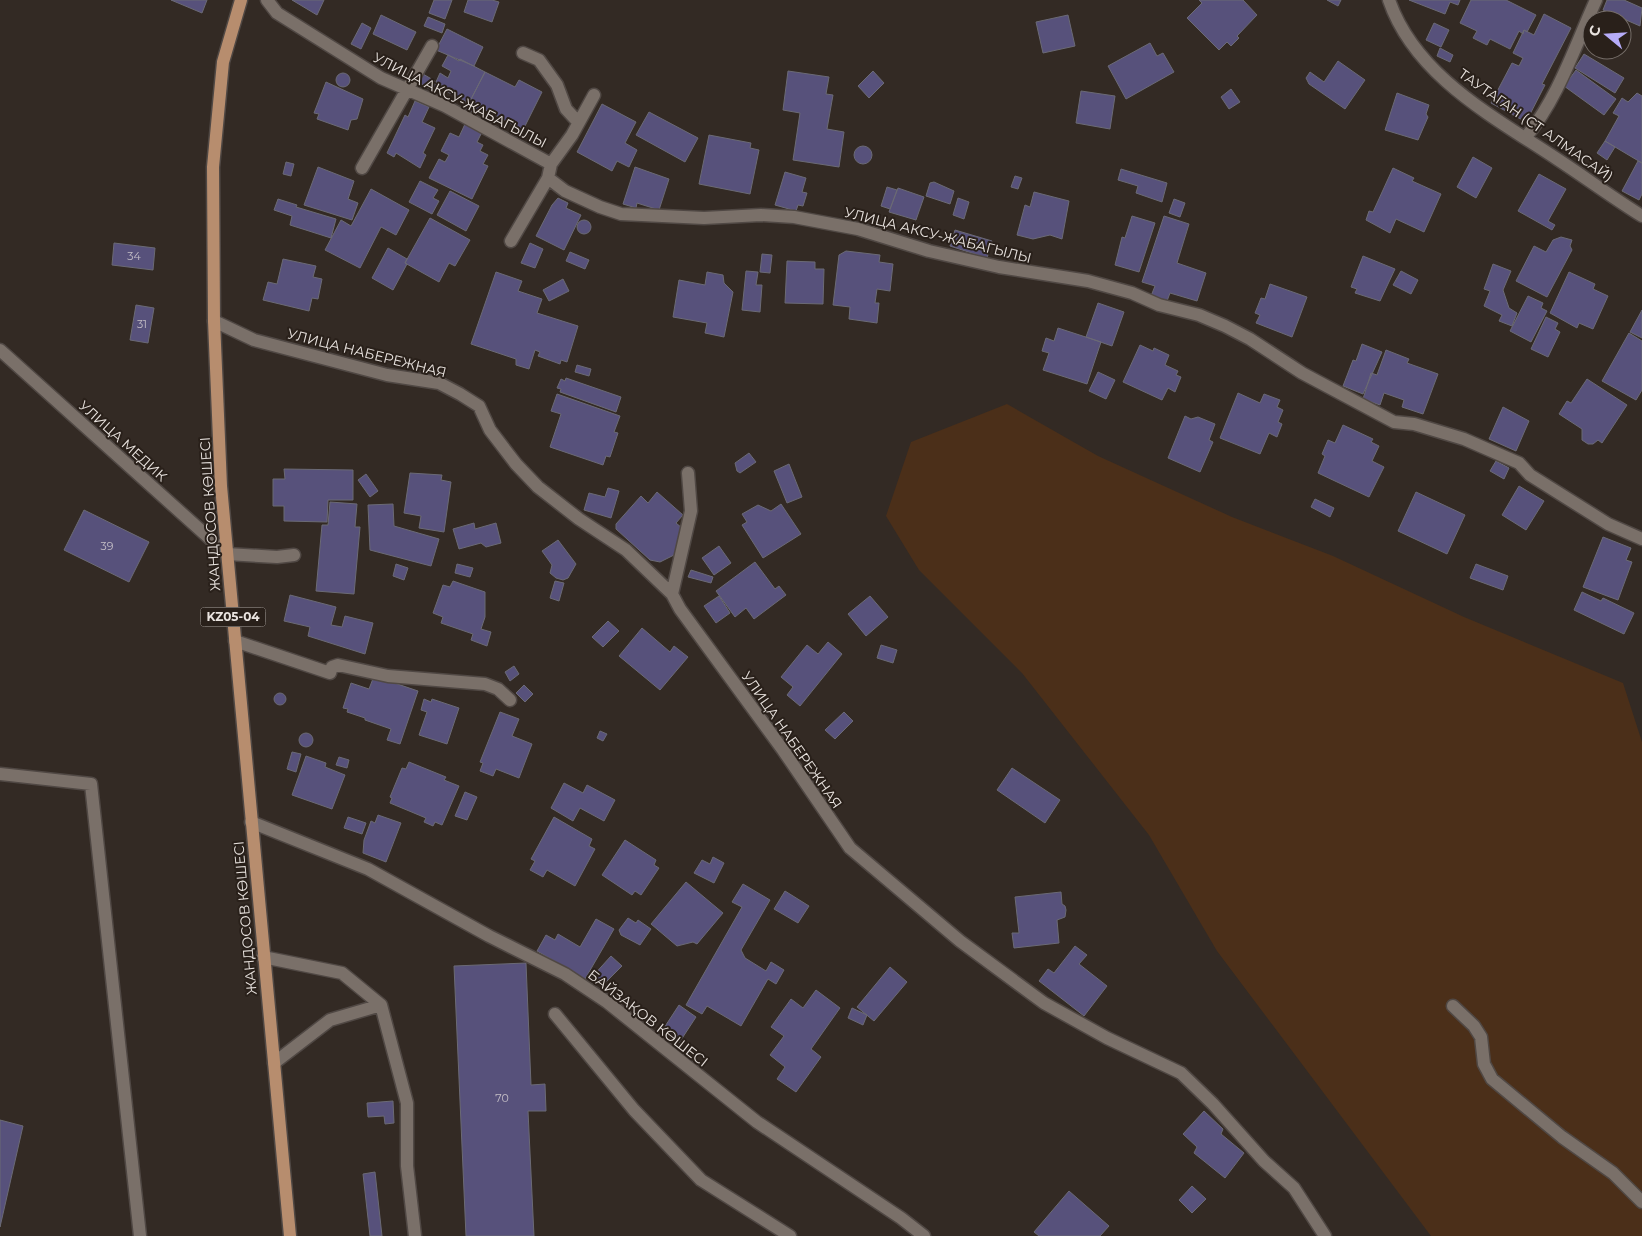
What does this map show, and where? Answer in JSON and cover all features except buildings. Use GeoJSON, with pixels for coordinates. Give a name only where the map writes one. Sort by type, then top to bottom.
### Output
{"type":"FeatureCollection","features":[{"type":"Feature","properties":{"kind":"main road","name":"ЖАНДОСОВ КӨШЕСІ"},"geometry":{"type":"LineString","coordinates":[[241,0],[223,62],[212,167],[214,321],[221,486],[290,1236]]}},
{"type":"Feature","properties":{"kind":"street","name":"УЛИЦА АКСУ-ЖАБАГЫЛЫ"},"geometry":{"type":"LineString","coordinates":[[267,0],[277,13],[382,78],[445,106],[551,164],[548,178],[565,191],[600,208],[621,214],[704,218],[794,217],[858,229],[929,251],[1025,273],[1088,281],[1132,293],[1225,326],[1250,339],[1302,373],[1394,422],[1414,424],[1464,439],[1519,463],[1530,475],[1608,524],[1642,538]]}},
{"type":"Feature","properties":{"kind":"street","name":"ТАУТАГАН (СТ АЛМАСАЙ)"},"geometry":{"type":"LineString","coordinates":[[1389,0],[1408,41],[1424,61],[1466,97],[1642,216]]}},
{"type":"Feature","properties":{"kind":"street"},"geometry":{"type":"LineString","coordinates":[[1525,138],[1536,125],[1550,98],[1596,0]]}},
{"type":"Feature","properties":{"kind":"street"},"geometry":{"type":"LineString","coordinates":[[362,168],[432,46]]}},
{"type":"Feature","properties":{"kind":"street"},"geometry":{"type":"LineString","coordinates":[[523,53],[539,60],[556,85],[566,109],[578,122]]}},
{"type":"Feature","properties":{"kind":"street"},"geometry":{"type":"LineString","coordinates":[[551,164],[594,95]]}},
{"type":"Feature","properties":{"kind":"street"},"geometry":{"type":"LineString","coordinates":[[511,240],[548,178]]}},
{"type":"Feature","properties":{"kind":"street","name":"УЛИЦА НАБЕРЕЖНАЯ"},"geometry":{"type":"LineString","coordinates":[[214,321],[254,340],[387,375],[439,383],[479,406],[490,430],[516,464],[538,487],[578,518],[626,550],[672,594],[680,609],[850,848],[960,941],[1044,1003],[1107,1038],[1181,1073],[1213,1104],[1264,1161],[1294,1188],[1325,1236]]}},
{"type":"Feature","properties":{"kind":"street","name":"УЛИЦА МЕДИК"},"geometry":{"type":"LineString","coordinates":[[0,350],[227,554]]}},
{"type":"Feature","properties":{"kind":"street"},"geometry":{"type":"LineString","coordinates":[[672,594],[691,512],[688,473]]}},
{"type":"Feature","properties":{"kind":"street"},"geometry":{"type":"LineString","coordinates":[[227,554],[277,557],[294,555]]}},
{"type":"Feature","properties":{"kind":"street"},"geometry":{"type":"LineString","coordinates":[[235,641],[330,673],[332,667],[338,665],[388,676],[485,684],[498,689],[510,700]]}},
{"type":"Feature","properties":{"kind":"street"},"geometry":{"type":"LineString","coordinates":[[0,774],[91,784],[140,1236]]}},
{"type":"Feature","properties":{"kind":"street","name":"БАЙЗАҚОВ КӨШЕСІ"},"geometry":{"type":"LineString","coordinates":[[251,822],[368,869],[489,936],[565,974],[607,1002],[757,1122],[901,1218],[924,1236]]}},
{"type":"Feature","properties":{"kind":"street"},"geometry":{"type":"LineString","coordinates":[[264,957],[342,972],[381,1005],[407,1103],[407,1166],[415,1236]]}},
{"type":"Feature","properties":{"kind":"street"},"geometry":{"type":"LineString","coordinates":[[274,1063],[330,1020],[381,1005]]}},
{"type":"Feature","properties":{"kind":"street"},"geometry":{"type":"LineString","coordinates":[[1454,1006],[1474,1026],[1481,1037],[1484,1064],[1492,1080],[1562,1138],[1613,1173],[1642,1202]]}},
{"type":"Feature","properties":{"kind":"street"},"geometry":{"type":"LineString","coordinates":[[555,1014],[634,1110],[701,1180],[790,1236]]}},
{"type":"Feature","properties":{"kind":"shaded area"},"geometry":{"type":"Polygon","coordinates":[[[1007,404],[1098,456],[1232,517],[1333,556],[1464,617],[1623,683],[1642,742],[1642,1236],[1431,1236],[1217,951],[1149,835],[1022,673],[919,570],[886,516],[911,442],[1007,404]]]}}]}
